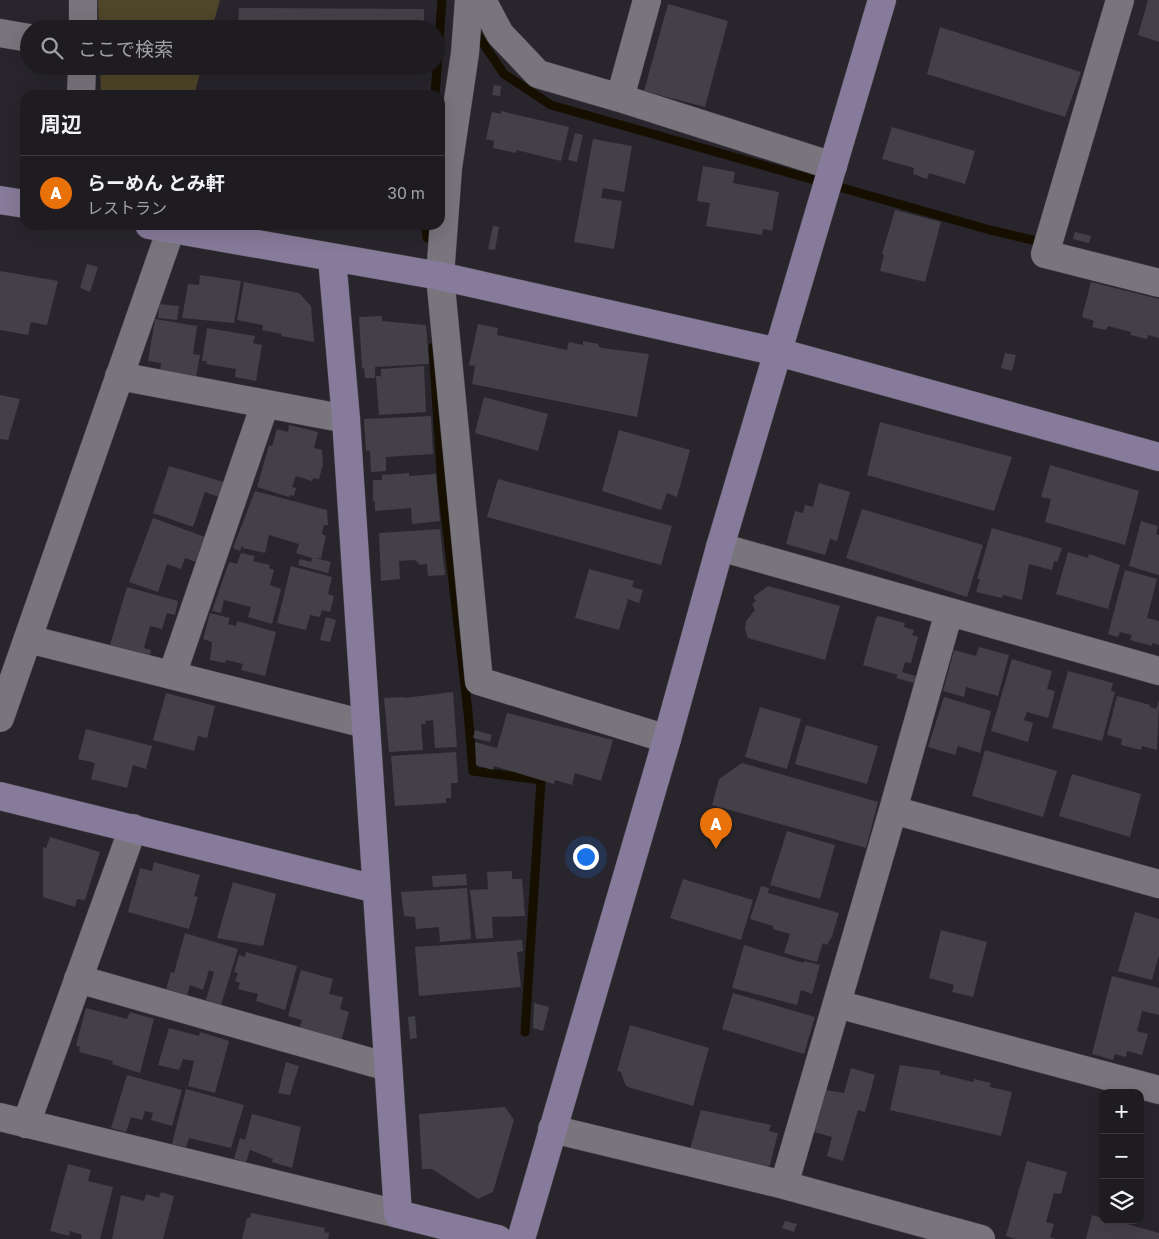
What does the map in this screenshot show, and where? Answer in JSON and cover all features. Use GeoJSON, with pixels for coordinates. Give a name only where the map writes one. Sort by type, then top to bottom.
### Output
{"type":"FeatureCollection","features":[{"type":"Feature","properties":{"kind":"street"},"geometry":{"type":"LineString","coordinates":[[83,0],[83,20]]}},
{"type":"Feature","properties":{"kind":"street"},"geometry":{"type":"LineString","coordinates":[[445,189],[465,53],[469,0]]}},
{"type":"Feature","properties":{"kind":"street"},"geometry":{"type":"LineString","coordinates":[[482,0],[500,34],[538,74],[620,98],[833,166]]}},
{"type":"Feature","properties":{"kind":"street"},"geometry":{"type":"LineString","coordinates":[[620,98],[648,0]]}},
{"type":"Feature","properties":{"kind":"street"},"geometry":{"type":"LineString","coordinates":[[521,1239],[720,546],[882,0]]}},
{"type":"Feature","properties":{"kind":"street"},"geometry":{"type":"LineString","coordinates":[[1120,0],[1045,254],[1159,283]]}},
{"type":"Feature","properties":{"kind":"street"},"geometry":{"type":"LineString","coordinates":[[0,33],[20,36]]}},
{"type":"Feature","properties":{"kind":"street"},"geometry":{"type":"LineString","coordinates":[[81,90],[82,75]]}},
{"type":"Feature","properties":{"kind":"street"},"geometry":{"type":"LineString","coordinates":[[0,200],[20,203]]}},
{"type":"Feature","properties":{"kind":"street"},"geometry":{"type":"LineString","coordinates":[[0,718],[119,376],[159,230]]}},
{"type":"Feature","properties":{"kind":"street"},"geometry":{"type":"LineString","coordinates":[[177,230],[433,275],[778,352],[1159,457]]}},
{"type":"Feature","properties":{"kind":"street"},"geometry":{"type":"LineString","coordinates":[[439,230],[433,275],[479,681],[666,739]]}},
{"type":"Feature","properties":{"kind":"street"},"geometry":{"type":"LineString","coordinates":[[332,258],[346,419],[398,1214]]}},
{"type":"Feature","properties":{"kind":"street"},"geometry":{"type":"LineString","coordinates":[[119,376],[346,419]]}},
{"type":"Feature","properties":{"kind":"street"},"geometry":{"type":"LineString","coordinates":[[172,675],[265,404]]}},
{"type":"Feature","properties":{"kind":"street"},"geometry":{"type":"LineString","coordinates":[[720,546],[1159,671]]}},
{"type":"Feature","properties":{"kind":"street"},"geometry":{"type":"LineString","coordinates":[[784,1185],[949,612]]}},
{"type":"Feature","properties":{"kind":"street"},"geometry":{"type":"LineString","coordinates":[[28,639],[365,724]]}},
{"type":"Feature","properties":{"kind":"street"},"geometry":{"type":"LineString","coordinates":[[0,796],[376,889]]}},
{"type":"Feature","properties":{"kind":"street"},"geometry":{"type":"LineString","coordinates":[[892,810],[1159,884]]}},
{"type":"Feature","properties":{"kind":"street"},"geometry":{"type":"LineString","coordinates":[[26,1124],[132,828]]}},
{"type":"Feature","properties":{"kind":"street"},"geometry":{"type":"LineString","coordinates":[[78,979],[388,1067]]}},
{"type":"Feature","properties":{"kind":"street"},"geometry":{"type":"LineString","coordinates":[[836,1004],[1159,1090]]}},
{"type":"Feature","properties":{"kind":"street"},"geometry":{"type":"LineString","coordinates":[[0,1117],[498,1239]]}},
{"type":"Feature","properties":{"kind":"street"},"geometry":{"type":"LineString","coordinates":[[552,1129],[784,1185],[981,1239]]}},
{"type":"Feature","properties":{"kind":"shaded area"},"geometry":{"type":"Polygon","coordinates":[[[98,0],[220,0],[214,20],[99,20],[98,0]]]}},
{"type":"Feature","properties":{"kind":"shaded area"},"geometry":{"type":"Polygon","coordinates":[[[100,75],[200,75],[195,90],[101,90],[100,75]]]}},
{"type":"Feature","properties":{"kind":"building"},"geometry":{"type":"Polygon","coordinates":[[[1148,0],[1159,0],[1159,42],[1138,35],[1148,0]]]}},
{"type":"Feature","properties":{"kind":"building"},"geometry":{"type":"Polygon","coordinates":[[[668,4],[728,21],[705,107],[644,91],[668,4]]]}},
{"type":"Feature","properties":{"kind":"building"},"geometry":{"type":"Polygon","coordinates":[[[239,8],[424,9],[424,20],[238,20],[239,8]]]}},
{"type":"Feature","properties":{"kind":"building"},"geometry":{"type":"Polygon","coordinates":[[[940,27],[1081,72],[1065,117],[927,74],[940,27]]]}},
{"type":"Feature","properties":{"kind":"building"},"geometry":{"type":"Polygon","coordinates":[[[494,85],[501,86],[500,96],[492,95],[494,85]]]}},
{"type":"Feature","properties":{"kind":"building"},"geometry":{"type":"Polygon","coordinates":[[[501,111],[569,127],[561,161],[517,150],[516,153],[493,148],[494,141],[486,139],[492,112],[501,114],[501,111]]]}},
{"type":"Feature","properties":{"kind":"building"},"geometry":{"type":"Polygon","coordinates":[[[892,127],[975,151],[965,184],[929,173],[927,179],[913,174],[914,168],[882,159],[892,127]]]}},
{"type":"Feature","properties":{"kind":"building"},"geometry":{"type":"Polygon","coordinates":[[[575,133],[583,135],[577,162],[568,160],[575,133]]]}},
{"type":"Feature","properties":{"kind":"building"},"geometry":{"type":"Polygon","coordinates":[[[593,139],[632,146],[624,192],[603,188],[601,198],[622,201],[614,249],[574,242],[593,139]]]}},
{"type":"Feature","properties":{"kind":"building"},"geometry":{"type":"Polygon","coordinates":[[[703,166],[735,172],[733,183],[779,192],[772,231],[763,229],[762,235],[706,226],[710,203],[697,201],[703,166]]]}},
{"type":"Feature","properties":{"kind":"building"},"geometry":{"type":"Polygon","coordinates":[[[895,210],[941,222],[925,282],[880,271],[884,255],[882,254],[895,210]]]}},
{"type":"Feature","properties":{"kind":"building"},"geometry":{"type":"Polygon","coordinates":[[[493,226],[499,227],[495,250],[488,249],[493,226]]]}},
{"type":"Feature","properties":{"kind":"building"},"geometry":{"type":"Polygon","coordinates":[[[1075,232],[1091,236],[1089,243],[1073,239],[1075,232]]]}},
{"type":"Feature","properties":{"kind":"building"},"geometry":{"type":"Polygon","coordinates":[[[87,264],[98,267],[90,292],[80,288],[87,264]]]}},
{"type":"Feature","properties":{"kind":"building"},"geometry":{"type":"Polygon","coordinates":[[[0,271],[58,281],[47,325],[31,322],[28,335],[0,330],[0,271]]]}},
{"type":"Feature","properties":{"kind":"building"},"geometry":{"type":"Polygon","coordinates":[[[200,275],[241,281],[234,323],[182,318],[188,284],[199,285],[200,275]]]}},
{"type":"Feature","properties":{"kind":"building"},"geometry":{"type":"Polygon","coordinates":[[[244,282],[299,293],[311,306],[314,342],[281,336],[282,334],[262,330],[263,325],[237,320],[244,282]]]}},
{"type":"Feature","properties":{"kind":"building"},"geometry":{"type":"Polygon","coordinates":[[[1091,282],[1159,299],[1159,338],[1148,335],[1147,339],[1130,335],[1131,332],[1108,326],[1106,330],[1092,327],[1094,321],[1082,317],[1091,282]]]}},
{"type":"Feature","properties":{"kind":"building"},"geometry":{"type":"Polygon","coordinates":[[[159,304],[179,306],[177,320],[158,318],[159,304]]]}},
{"type":"Feature","properties":{"kind":"building"},"geometry":{"type":"Polygon","coordinates":[[[382,316],[382,321],[426,325],[429,364],[375,367],[375,378],[365,378],[364,368],[362,369],[359,317],[382,316]]]}},
{"type":"Feature","properties":{"kind":"building"},"geometry":{"type":"Polygon","coordinates":[[[155,319],[197,326],[193,354],[200,355],[196,377],[160,371],[161,363],[148,361],[155,319]]]}},
{"type":"Feature","properties":{"kind":"building"},"geometry":{"type":"Polygon","coordinates":[[[478,324],[498,328],[497,335],[567,350],[569,342],[583,345],[583,341],[599,344],[598,346],[602,348],[649,354],[637,417],[472,384],[475,366],[469,365],[478,324]]]}},
{"type":"Feature","properties":{"kind":"building"},"geometry":{"type":"Polygon","coordinates":[[[207,328],[255,336],[253,343],[262,345],[256,381],[235,377],[236,369],[206,364],[207,361],[202,361],[207,328]]]}},
{"type":"Feature","properties":{"kind":"building"},"geometry":{"type":"Polygon","coordinates":[[[1005,353],[1016,355],[1012,371],[1001,368],[1005,353]]]}},
{"type":"Feature","properties":{"kind":"building"},"geometry":{"type":"Polygon","coordinates":[[[424,366],[426,412],[379,415],[376,376],[381,376],[381,369],[424,366]]]}},
{"type":"Feature","properties":{"kind":"building"},"geometry":{"type":"Polygon","coordinates":[[[0,395],[20,399],[8,440],[0,439],[0,395]]]}},
{"type":"Feature","properties":{"kind":"building"},"geometry":{"type":"Polygon","coordinates":[[[484,397],[548,414],[538,451],[475,433],[484,397]]]}},
{"type":"Feature","properties":{"kind":"building"},"geometry":{"type":"Polygon","coordinates":[[[431,416],[433,454],[386,457],[386,471],[371,472],[370,451],[366,451],[364,419],[431,416]]]}},
{"type":"Feature","properties":{"kind":"building"},"geometry":{"type":"Polygon","coordinates":[[[880,422],[1012,457],[994,511],[867,475],[880,422]]]}},
{"type":"Feature","properties":{"kind":"building"},"geometry":{"type":"Polygon","coordinates":[[[289,425],[318,432],[314,448],[322,450],[323,464],[319,479],[313,478],[312,481],[296,476],[292,487],[296,488],[294,496],[290,495],[289,497],[257,487],[269,445],[272,446],[277,429],[288,432],[289,425]]]}},
{"type":"Feature","properties":{"kind":"building"},"geometry":{"type":"Polygon","coordinates":[[[619,430],[690,450],[677,497],[667,493],[661,510],[602,491],[619,430]]]}},
{"type":"Feature","properties":{"kind":"building"},"geometry":{"type":"Polygon","coordinates":[[[1050,465],[1139,491],[1125,545],[1045,522],[1051,499],[1041,497],[1050,465]]]}},
{"type":"Feature","properties":{"kind":"building"},"geometry":{"type":"Polygon","coordinates":[[[169,466],[224,482],[219,497],[205,492],[193,527],[153,513],[169,466]]]}},
{"type":"Feature","properties":{"kind":"building"},"geometry":{"type":"Polygon","coordinates":[[[409,473],[409,476],[436,474],[440,521],[412,524],[411,508],[375,511],[373,480],[382,480],[382,475],[409,473]]]}},
{"type":"Feature","properties":{"kind":"building"},"geometry":{"type":"Polygon","coordinates":[[[498,479],[672,526],[661,565],[487,517],[498,479]]]}},
{"type":"Feature","properties":{"kind":"building"},"geometry":{"type":"Polygon","coordinates":[[[819,483],[850,492],[837,541],[830,539],[825,555],[786,544],[795,511],[803,513],[805,505],[813,507],[819,483]]]}},
{"type":"Feature","properties":{"kind":"building"},"geometry":{"type":"Polygon","coordinates":[[[255,491],[327,510],[328,525],[324,525],[322,534],[326,536],[321,558],[316,558],[331,562],[328,573],[298,565],[300,559],[311,562],[312,558],[296,553],[299,544],[269,535],[265,553],[243,548],[242,545],[240,551],[233,548],[255,491]]]}},
{"type":"Feature","properties":{"kind":"building"},"geometry":{"type":"Polygon","coordinates":[[[862,509],[983,545],[967,597],[846,558],[862,509]]]}},
{"type":"Feature","properties":{"kind":"building"},"geometry":{"type":"Polygon","coordinates":[[[153,518],[205,537],[196,562],[185,558],[181,569],[167,564],[158,592],[129,582],[153,518]]]}},
{"type":"Feature","properties":{"kind":"building"},"geometry":{"type":"Polygon","coordinates":[[[1141,521],[1158,526],[1156,534],[1159,535],[1159,575],[1129,566],[1141,521]]]}},
{"type":"Feature","properties":{"kind":"building"},"geometry":{"type":"Polygon","coordinates":[[[992,528],[1062,548],[1057,562],[1054,561],[1052,570],[1029,564],[1022,600],[1003,595],[1002,598],[976,592],[980,579],[977,579],[992,528]]]}},
{"type":"Feature","properties":{"kind":"building"},"geometry":{"type":"Polygon","coordinates":[[[440,529],[445,575],[428,576],[427,564],[420,565],[415,560],[399,561],[400,579],[381,581],[379,533],[440,529]]]}},
{"type":"Feature","properties":{"kind":"building"},"geometry":{"type":"Polygon","coordinates":[[[1068,552],[1088,558],[1089,554],[1120,565],[1108,609],[1056,594],[1068,552]]]}},
{"type":"Feature","properties":{"kind":"building"},"geometry":{"type":"Polygon","coordinates":[[[241,553],[255,556],[253,561],[270,565],[269,568],[274,570],[270,585],[281,589],[272,624],[248,617],[251,607],[224,600],[221,613],[212,611],[228,565],[230,562],[237,564],[241,553]]]}},
{"type":"Feature","properties":{"kind":"building"},"geometry":{"type":"Polygon","coordinates":[[[291,566],[332,577],[328,594],[334,596],[330,612],[322,610],[320,617],[310,615],[306,630],[277,623],[291,566]]]}},
{"type":"Feature","properties":{"kind":"building"},"geometry":{"type":"Polygon","coordinates":[[[589,569],[634,581],[632,587],[643,590],[639,603],[628,599],[619,630],[575,618],[589,569]]]}},
{"type":"Feature","properties":{"kind":"building"},"geometry":{"type":"Polygon","coordinates":[[[1125,570],[1157,579],[1147,618],[1159,621],[1159,645],[1152,643],[1152,646],[1130,640],[1132,635],[1120,632],[1118,637],[1108,634],[1125,570]]]}},
{"type":"Feature","properties":{"kind":"building"},"geometry":{"type":"Polygon","coordinates":[[[768,586],[840,606],[825,660],[748,638],[745,629],[746,621],[755,610],[752,604],[756,601],[753,597],[768,586]]]}},
{"type":"Feature","properties":{"kind":"building"},"geometry":{"type":"Polygon","coordinates":[[[127,587],[178,601],[175,615],[167,613],[162,629],[150,626],[144,648],[151,650],[150,655],[110,645],[127,587]]]}},
{"type":"Feature","properties":{"kind":"building"},"geometry":{"type":"Polygon","coordinates":[[[210,613],[230,618],[228,624],[236,626],[237,621],[276,632],[265,676],[241,670],[243,664],[226,660],[225,663],[210,660],[212,642],[203,639],[210,613]]]}},
{"type":"Feature","properties":{"kind":"building"},"geometry":{"type":"Polygon","coordinates":[[[878,616],[905,623],[904,627],[914,630],[912,635],[918,637],[911,663],[905,662],[902,672],[916,676],[914,683],[896,678],[898,675],[863,665],[878,616]]]}},
{"type":"Feature","properties":{"kind":"building"},"geometry":{"type":"Polygon","coordinates":[[[326,617],[336,620],[330,642],[320,640],[326,617]]]}},
{"type":"Feature","properties":{"kind":"building"},"geometry":{"type":"Polygon","coordinates":[[[979,647],[1009,655],[998,696],[966,687],[964,697],[943,691],[954,650],[976,656],[979,647]]]}},
{"type":"Feature","properties":{"kind":"building"},"geometry":{"type":"Polygon","coordinates":[[[1012,659],[1052,671],[1047,689],[1055,691],[1048,718],[1027,712],[1024,720],[1033,723],[1028,742],[991,731],[1012,659]]]}},
{"type":"Feature","properties":{"kind":"building"},"geometry":{"type":"Polygon","coordinates":[[[1068,671],[1113,683],[1111,691],[1115,692],[1102,741],[1052,728],[1068,671]]]}},
{"type":"Feature","properties":{"kind":"building"},"geometry":{"type":"Polygon","coordinates":[[[453,692],[457,747],[435,748],[433,720],[425,721],[426,724],[421,724],[423,750],[389,752],[384,698],[404,698],[453,692]]]}},
{"type":"Feature","properties":{"kind":"building"},"geometry":{"type":"Polygon","coordinates":[[[166,693],[215,706],[207,738],[198,736],[194,751],[153,740],[166,693]]]}},
{"type":"Feature","properties":{"kind":"building"},"geometry":{"type":"Polygon","coordinates":[[[1117,696],[1150,705],[1150,707],[1156,709],[1159,700],[1157,750],[1142,746],[1141,750],[1121,745],[1122,739],[1107,735],[1117,696]]]}},
{"type":"Feature","properties":{"kind":"building"},"geometry":{"type":"Polygon","coordinates":[[[944,697],[991,711],[980,753],[958,746],[955,755],[928,747],[944,697]]]}},
{"type":"Feature","properties":{"kind":"building"},"geometry":{"type":"Polygon","coordinates":[[[760,707],[801,719],[787,769],[745,757],[760,707]]]}},
{"type":"Feature","properties":{"kind":"building"},"geometry":{"type":"Polygon","coordinates":[[[507,713],[613,740],[601,781],[575,773],[572,785],[555,780],[554,784],[494,766],[493,770],[476,765],[475,742],[497,748],[507,713]]]}},
{"type":"Feature","properties":{"kind":"building"},"geometry":{"type":"Polygon","coordinates":[[[806,725],[878,746],[867,784],[795,764],[806,725]]]}},
{"type":"Feature","properties":{"kind":"building"},"geometry":{"type":"Polygon","coordinates":[[[86,729],[152,746],[146,769],[133,765],[127,788],[91,779],[95,763],[78,759],[86,729]]]}},
{"type":"Feature","properties":{"kind":"building"},"geometry":{"type":"Polygon","coordinates":[[[475,730],[492,735],[490,742],[473,738],[475,730]]]}},
{"type":"Feature","properties":{"kind":"building"},"geometry":{"type":"Polygon","coordinates":[[[985,750],[1057,771],[1043,817],[972,796],[985,750]]]}},
{"type":"Feature","properties":{"kind":"building"},"geometry":{"type":"Polygon","coordinates":[[[456,752],[458,783],[451,783],[451,798],[446,798],[446,803],[395,806],[391,756],[456,752]]]}},
{"type":"Feature","properties":{"kind":"building"},"geometry":{"type":"Polygon","coordinates":[[[742,763],[878,802],[866,848],[712,805],[719,779],[742,763]]]}},
{"type":"Feature","properties":{"kind":"building"},"geometry":{"type":"Polygon","coordinates":[[[1072,774],[1141,794],[1130,837],[1059,816],[1072,774]]]}},
{"type":"Feature","properties":{"kind":"building"},"geometry":{"type":"Polygon","coordinates":[[[787,831],[835,845],[820,899],[770,885],[787,831]]]}},
{"type":"Feature","properties":{"kind":"building"},"geometry":{"type":"Polygon","coordinates":[[[50,837],[100,852],[85,900],[77,899],[75,907],[43,897],[43,847],[46,848],[50,837]]]}},
{"type":"Feature","properties":{"kind":"building"},"geometry":{"type":"Polygon","coordinates":[[[154,862],[200,875],[194,896],[198,897],[189,929],[128,912],[140,868],[152,871],[154,862]]]}},
{"type":"Feature","properties":{"kind":"building"},"geometry":{"type":"Polygon","coordinates":[[[512,871],[512,879],[522,879],[525,916],[492,917],[493,938],[476,939],[470,890],[488,889],[487,872],[512,871]]]}},
{"type":"Feature","properties":{"kind":"building"},"geometry":{"type":"Polygon","coordinates":[[[466,874],[467,885],[433,887],[432,876],[466,874]]]}},
{"type":"Feature","properties":{"kind":"building"},"geometry":{"type":"Polygon","coordinates":[[[683,879],[753,900],[741,940],[670,918],[683,879]]]}},
{"type":"Feature","properties":{"kind":"building"},"geometry":{"type":"Polygon","coordinates":[[[233,882],[276,894],[263,946],[217,938],[233,882]]]}},
{"type":"Feature","properties":{"kind":"building"},"geometry":{"type":"Polygon","coordinates":[[[761,886],[769,888],[768,893],[839,913],[832,936],[827,945],[823,943],[817,962],[784,953],[790,934],[773,929],[773,926],[750,919],[761,886]]]}},
{"type":"Feature","properties":{"kind":"building"},"geometry":{"type":"Polygon","coordinates":[[[467,888],[471,939],[440,942],[439,927],[416,929],[415,917],[404,916],[401,892],[467,888]]]}},
{"type":"Feature","properties":{"kind":"building"},"geometry":{"type":"Polygon","coordinates":[[[1135,912],[1159,919],[1159,955],[1152,980],[1118,971],[1135,912]]]}},
{"type":"Feature","properties":{"kind":"building"},"geometry":{"type":"Polygon","coordinates":[[[941,930],[987,942],[973,997],[952,992],[954,985],[929,978],[941,930]]]}},
{"type":"Feature","properties":{"kind":"building"},"geometry":{"type":"Polygon","coordinates":[[[185,933],[238,949],[221,1005],[206,1000],[214,972],[209,970],[203,990],[190,985],[187,995],[166,989],[171,972],[174,973],[185,933]]]}},
{"type":"Feature","properties":{"kind":"building"},"geometry":{"type":"Polygon","coordinates":[[[522,940],[523,951],[517,952],[521,987],[419,996],[415,947],[522,940]]]}},
{"type":"Feature","properties":{"kind":"building"},"geometry":{"type":"Polygon","coordinates":[[[744,945],[804,963],[804,961],[820,965],[812,994],[801,990],[797,1005],[732,988],[744,945]]]}},
{"type":"Feature","properties":{"kind":"building"},"geometry":{"type":"Polygon","coordinates":[[[246,952],[297,966],[285,1010],[256,1001],[258,994],[238,989],[240,983],[235,981],[238,973],[234,972],[239,955],[245,957],[246,952]]]}},
{"type":"Feature","properties":{"kind":"building"},"geometry":{"type":"Polygon","coordinates":[[[301,970],[333,979],[329,994],[343,997],[340,1009],[349,1012],[341,1041],[299,1029],[302,1020],[288,1016],[301,970]]]}},
{"type":"Feature","properties":{"kind":"building"},"geometry":{"type":"Polygon","coordinates":[[[1112,976],[1159,988],[1159,1015],[1142,1011],[1137,1031],[1148,1034],[1142,1055],[1127,1051],[1126,1057],[1115,1054],[1113,1060],[1092,1054],[1112,976]]]}},
{"type":"Feature","properties":{"kind":"building"},"geometry":{"type":"Polygon","coordinates":[[[733,993],[815,1017],[804,1054],[722,1029],[733,993]]]}},
{"type":"Feature","properties":{"kind":"building"},"geometry":{"type":"Polygon","coordinates":[[[534,1003],[549,1007],[543,1031],[533,1028],[534,1003]]]}},
{"type":"Feature","properties":{"kind":"building"},"geometry":{"type":"Polygon","coordinates":[[[86,1008],[127,1019],[130,1012],[154,1019],[140,1073],[112,1064],[113,1061],[79,1052],[80,1047],[76,1045],[86,1008]]]}},
{"type":"Feature","properties":{"kind":"building"},"geometry":{"type":"Polygon","coordinates":[[[415,1016],[417,1038],[410,1039],[408,1017],[415,1016]]]}},
{"type":"Feature","properties":{"kind":"building"},"geometry":{"type":"Polygon","coordinates":[[[630,1025],[709,1048],[693,1106],[628,1087],[625,1084],[621,1072],[617,1071],[630,1025]]]}},
{"type":"Feature","properties":{"kind":"building"},"geometry":{"type":"Polygon","coordinates":[[[169,1028],[199,1036],[200,1032],[229,1041],[215,1093],[188,1086],[194,1061],[183,1059],[179,1070],[158,1065],[169,1028]]]}},
{"type":"Feature","properties":{"kind":"building"},"geometry":{"type":"Polygon","coordinates":[[[286,1062],[299,1066],[290,1095],[278,1093],[286,1062]]]}},
{"type":"Feature","properties":{"kind":"building"},"geometry":{"type":"Polygon","coordinates":[[[900,1065],[940,1071],[940,1074],[973,1082],[974,1079],[991,1083],[990,1087],[1012,1092],[1001,1136],[890,1110],[900,1065]]]}},
{"type":"Feature","properties":{"kind":"building"},"geometry":{"type":"Polygon","coordinates":[[[851,1068],[875,1075],[865,1112],[858,1110],[843,1161],[827,1156],[832,1137],[814,1132],[826,1090],[844,1093],[851,1068]]]}},
{"type":"Feature","properties":{"kind":"building"},"geometry":{"type":"Polygon","coordinates":[[[127,1075],[182,1090],[172,1126],[151,1120],[153,1113],[145,1111],[142,1120],[131,1117],[126,1132],[111,1128],[127,1075]]]}},
{"type":"Feature","properties":{"kind":"building"},"geometry":{"type":"Polygon","coordinates":[[[186,1089],[244,1105],[231,1148],[189,1138],[186,1147],[172,1144],[186,1089]]]}},
{"type":"Feature","properties":{"kind":"building"},"geometry":{"type":"Polygon","coordinates":[[[505,1107],[514,1120],[493,1192],[478,1199],[432,1169],[422,1169],[419,1114],[505,1107]]]}},
{"type":"Feature","properties":{"kind":"building"},"geometry":{"type":"Polygon","coordinates":[[[701,1110],[771,1125],[769,1131],[778,1133],[770,1165],[764,1168],[690,1149],[701,1110]]]}},
{"type":"Feature","properties":{"kind":"building"},"geometry":{"type":"Polygon","coordinates":[[[252,1114],[301,1127],[292,1168],[272,1162],[273,1159],[250,1150],[246,1162],[234,1159],[240,1138],[245,1140],[252,1114]]]}},
{"type":"Feature","properties":{"kind":"building"},"geometry":{"type":"Polygon","coordinates":[[[1027,1161],[1067,1172],[1061,1194],[1054,1193],[1046,1222],[1054,1224],[1050,1237],[1056,1239],[1015,1239],[1006,1236],[1027,1161]]]}},
{"type":"Feature","properties":{"kind":"building"},"geometry":{"type":"Polygon","coordinates":[[[68,1164],[91,1170],[88,1181],[113,1187],[100,1239],[81,1239],[82,1235],[70,1231],[69,1236],[50,1231],[68,1164]]]}},
{"type":"Feature","properties":{"kind":"building"},"geometry":{"type":"Polygon","coordinates":[[[161,1192],[174,1196],[163,1239],[112,1239],[121,1195],[144,1201],[146,1194],[159,1198],[161,1192]]]}},
{"type":"Feature","properties":{"kind":"building"},"geometry":{"type":"Polygon","coordinates":[[[251,1213],[325,1228],[324,1232],[329,1233],[328,1239],[242,1239],[247,1218],[250,1218],[251,1213]]]}},
{"type":"Feature","properties":{"kind":"building"},"geometry":{"type":"Polygon","coordinates":[[[1092,1215],[1099,1217],[1099,1224],[1126,1224],[1159,1233],[1159,1239],[1086,1239],[1092,1215]]]}},
{"type":"Feature","properties":{"kind":"building"},"geometry":{"type":"Polygon","coordinates":[[[785,1221],[797,1224],[794,1232],[782,1228],[785,1221]]]}},
{"type":"Feature","properties":{"kind":"waterway"},"geometry":{"type":"LineString","coordinates":[[441,20],[442,0]]}},
{"type":"Feature","properties":{"kind":"waterway"},"geometry":{"type":"LineString","coordinates":[[474,30],[504,74],[551,105],[990,230],[1045,243]]}},
{"type":"Feature","properties":{"kind":"waterway"},"geometry":{"type":"LineString","coordinates":[[435,90],[436,75]]}},
{"type":"Feature","properties":{"kind":"waterway"},"geometry":{"type":"LineString","coordinates":[[426,230],[427,238]]}},
{"type":"Feature","properties":{"kind":"waterway"},"geometry":{"type":"LineString","coordinates":[[433,347],[442,486],[473,771],[541,780],[525,1032]]}},
{"type":"Feature","properties":{"kind":"place","name":"らーめん とみ軒"},"geometry":{"type":"Point","coordinates":[716,849]}}]}
